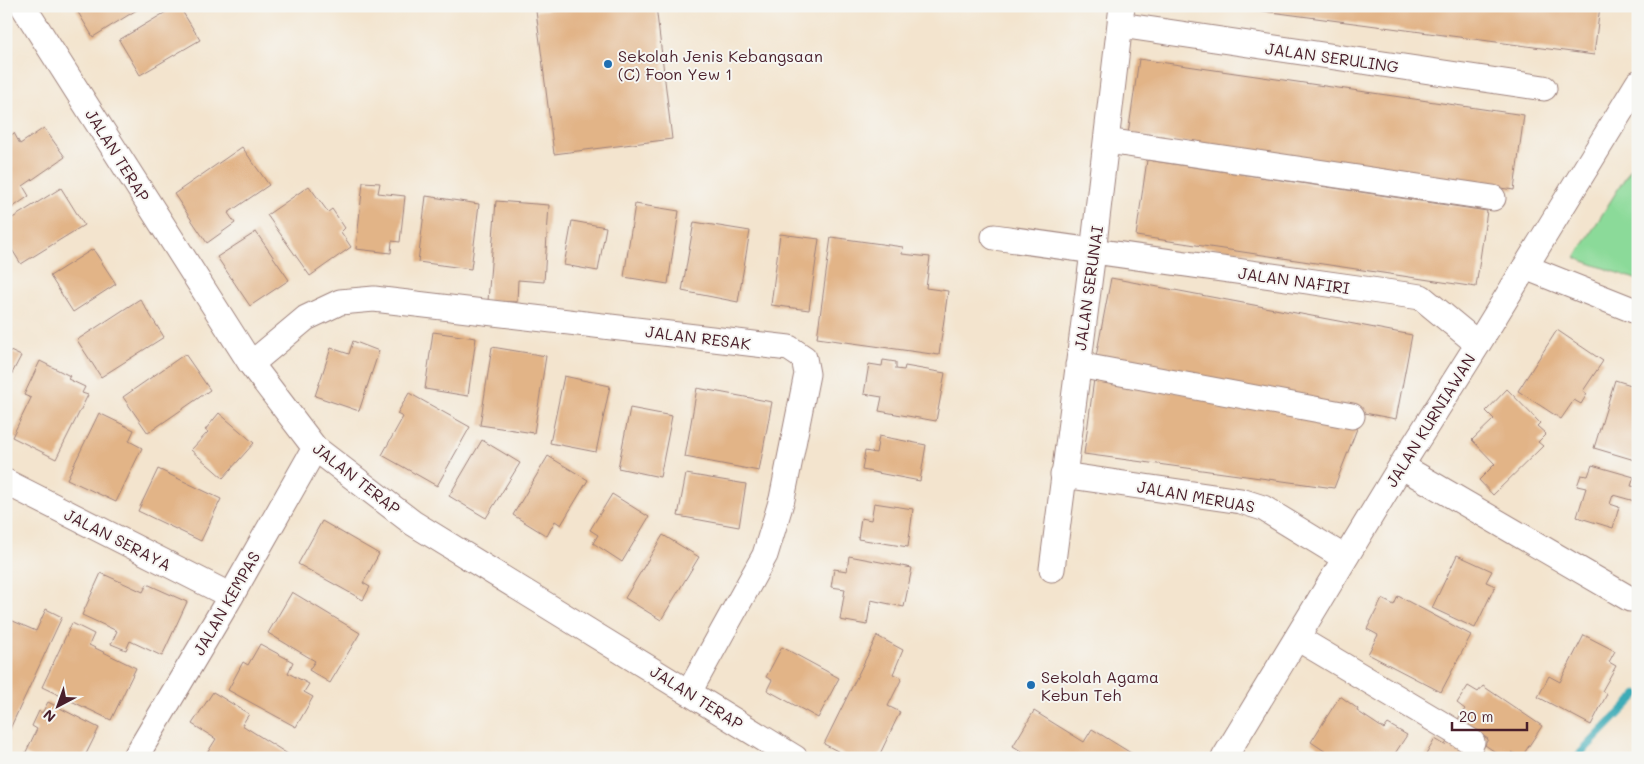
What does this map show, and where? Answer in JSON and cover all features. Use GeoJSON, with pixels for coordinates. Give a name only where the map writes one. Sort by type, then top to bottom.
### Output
{"type":"FeatureCollection","features":[{"type":"Feature","properties":{"kind":"street","name":"JALAN TERAP"},"geometry":{"type":"LineString","coordinates":[[24,6],[251,364],[315,448],[413,523],[795,758]]}},
{"type":"Feature","properties":{"kind":"street","name":"JALAN SERULING"},"geometry":{"type":"LineString","coordinates":[[1121,16],[1544,88]]}},
{"type":"Feature","properties":{"kind":"street","name":"JALAN SERUNAI"},"geometry":{"type":"LineString","coordinates":[[1052,569],[1094,252],[1121,16]]}},
{"type":"Feature","properties":{"kind":"street","name":"JALAN KURNIAWAN"},"geometry":{"type":"LineString","coordinates":[[1224,758],[1401,466],[1638,83]]}},
{"type":"Feature","properties":{"kind":"street"},"geometry":{"type":"LineString","coordinates":[[1107,140],[1493,198]]}},
{"type":"Feature","properties":{"kind":"street","name":"JALAN NAFIRI"},"geometry":{"type":"LineString","coordinates":[[994,237],[1421,297],[1478,344]]}},
{"type":"Feature","properties":{"kind":"street"},"geometry":{"type":"LineString","coordinates":[[1525,267],[1638,312]]}},
{"type":"Feature","properties":{"kind":"street","name":"JALAN RESAK"},"geometry":{"type":"LineString","coordinates":[[251,364],[306,318],[340,302],[374,299],[789,348],[804,358],[808,374],[782,499],[765,555],[689,692]]}},
{"type":"Feature","properties":{"kind":"street"},"geometry":{"type":"LineString","coordinates":[[1078,366],[1352,416]]}},
{"type":"Feature","properties":{"kind":"street","name":"JALAN KEMPAS"},"geometry":{"type":"LineString","coordinates":[[135,758],[231,596],[315,448]]}},
{"type":"Feature","properties":{"kind":"street"},"geometry":{"type":"LineString","coordinates":[[1401,466],[1630,599]]}},
{"type":"Feature","properties":{"kind":"street","name":"JALAN MERUAS"},"geometry":{"type":"LineString","coordinates":[[1063,475],[1241,501],[1263,508],[1345,558]]}},
{"type":"Feature","properties":{"kind":"street","name":"JALAN SERAYA"},"geometry":{"type":"LineString","coordinates":[[6,482],[231,596]]}},
{"type":"Feature","properties":{"kind":"street"},"geometry":{"type":"LineString","coordinates":[[1297,638],[1472,742]]}},
{"type":"Feature","properties":{"kind":"green space"},"geometry":{"type":"Polygon","coordinates":[[[1638,157],[1638,280],[1575,258],[1638,157]]]}},
{"type":"Feature","properties":{"kind":"building"},"geometry":{"type":"Polygon","coordinates":[[[81,6],[143,6],[93,37],[76,9],[81,6]]]}},
{"type":"Feature","properties":{"kind":"building"},"geometry":{"type":"Polygon","coordinates":[[[179,6],[200,40],[140,75],[119,40],[179,6]]]}},
{"type":"Feature","properties":{"kind":"building"},"geometry":{"type":"Polygon","coordinates":[[[579,6],[656,6],[672,139],[554,154],[536,11],[579,6]]]}},
{"type":"Feature","properties":{"kind":"building"},"geometry":{"type":"Polygon","coordinates":[[[1226,6],[1600,6],[1594,55],[1226,6]]]}},
{"type":"Feature","properties":{"kind":"building"},"geometry":{"type":"Polygon","coordinates":[[[1139,59],[1524,115],[1514,190],[1128,134],[1139,59]]]}},
{"type":"Feature","properties":{"kind":"building"},"geometry":{"type":"Polygon","coordinates":[[[44,128],[65,157],[23,186],[29,196],[6,212],[6,139],[14,133],[20,144],[44,128]]]}},
{"type":"Feature","properties":{"kind":"building"},"geometry":{"type":"Polygon","coordinates":[[[242,147],[269,185],[228,213],[235,223],[207,243],[174,194],[242,147]]]}},
{"type":"Feature","properties":{"kind":"building"},"geometry":{"type":"Polygon","coordinates":[[[1147,160],[1487,211],[1476,287],[1136,236],[1147,160]]]}},
{"type":"Feature","properties":{"kind":"building"},"geometry":{"type":"Polygon","coordinates":[[[363,182],[380,183],[378,193],[405,196],[400,242],[392,241],[391,253],[356,249],[363,182]]]}},
{"type":"Feature","properties":{"kind":"building"},"geometry":{"type":"Polygon","coordinates":[[[309,186],[328,212],[332,209],[345,228],[341,232],[351,247],[310,276],[267,215],[309,186]]]}},
{"type":"Feature","properties":{"kind":"building"},"geometry":{"type":"Polygon","coordinates":[[[61,188],[84,225],[21,264],[6,240],[6,222],[61,188]]]}},
{"type":"Feature","properties":{"kind":"building"},"geometry":{"type":"Polygon","coordinates":[[[426,196],[479,204],[471,269],[418,262],[426,196]]]}},
{"type":"Feature","properties":{"kind":"building"},"geometry":{"type":"Polygon","coordinates":[[[496,201],[549,205],[544,282],[518,280],[517,302],[488,301],[496,201]]]}},
{"type":"Feature","properties":{"kind":"building"},"geometry":{"type":"Polygon","coordinates":[[[635,204],[679,211],[668,284],[624,277],[635,204]]]}},
{"type":"Feature","properties":{"kind":"building"},"geometry":{"type":"Polygon","coordinates":[[[572,221],[606,227],[598,271],[564,265],[572,221]]]}},
{"type":"Feature","properties":{"kind":"building"},"geometry":{"type":"Polygon","coordinates":[[[694,222],[750,231],[738,302],[682,291],[694,222]]]}},
{"type":"Feature","properties":{"kind":"building"},"geometry":{"type":"Polygon","coordinates":[[[256,232],[289,280],[250,306],[217,257],[256,232]]]}},
{"type":"Feature","properties":{"kind":"building"},"geometry":{"type":"Polygon","coordinates":[[[780,234],[819,239],[809,310],[771,305],[780,234]]]}},
{"type":"Feature","properties":{"kind":"building"},"geometry":{"type":"Polygon","coordinates":[[[831,237],[903,247],[902,254],[930,257],[926,288],[948,291],[939,355],[817,338],[831,237]]]}},
{"type":"Feature","properties":{"kind":"building"},"geometry":{"type":"Polygon","coordinates":[[[93,249],[116,284],[73,312],[50,276],[93,249]]]}},
{"type":"Feature","properties":{"kind":"building"},"geometry":{"type":"Polygon","coordinates":[[[1111,278],[1412,335],[1396,419],[1095,362],[1111,278]]]}},
{"type":"Feature","properties":{"kind":"building"},"geometry":{"type":"Polygon","coordinates":[[[140,299],[164,337],[101,377],[77,340],[140,299]]]}},
{"type":"Feature","properties":{"kind":"building"},"geometry":{"type":"Polygon","coordinates":[[[1557,330],[1603,361],[1583,391],[1587,394],[1581,404],[1574,400],[1561,419],[1518,391],[1557,330]]]}},
{"type":"Feature","properties":{"kind":"building"},"geometry":{"type":"Polygon","coordinates":[[[433,332],[476,338],[468,396],[425,389],[433,332]]]}},
{"type":"Feature","properties":{"kind":"building"},"geometry":{"type":"Polygon","coordinates":[[[353,341],[379,351],[359,411],[315,396],[331,348],[349,354],[353,341]]]}},
{"type":"Feature","properties":{"kind":"building"},"geometry":{"type":"Polygon","coordinates":[[[492,347],[546,356],[534,433],[480,425],[492,347]]]}},
{"type":"Feature","properties":{"kind":"building"},"geometry":{"type":"Polygon","coordinates":[[[6,349],[21,356],[6,385],[6,349]]]}},
{"type":"Feature","properties":{"kind":"building"},"geometry":{"type":"Polygon","coordinates":[[[185,354],[210,390],[148,433],[123,397],[185,354]]]}},
{"type":"Feature","properties":{"kind":"building"},"geometry":{"type":"Polygon","coordinates":[[[883,360],[896,362],[896,369],[904,370],[905,366],[945,373],[936,421],[879,411],[882,397],[864,394],[869,364],[882,366],[883,360]]]}},
{"type":"Feature","properties":{"kind":"building"},"geometry":{"type":"Polygon","coordinates":[[[40,361],[70,376],[68,379],[85,387],[82,393],[88,395],[56,459],[12,437],[31,398],[24,395],[40,361]]]}},
{"type":"Feature","properties":{"kind":"building"},"geometry":{"type":"Polygon","coordinates":[[[1638,364],[1638,461],[1594,448],[1615,380],[1631,385],[1638,364]]]}},
{"type":"Feature","properties":{"kind":"building"},"geometry":{"type":"Polygon","coordinates":[[[564,376],[610,386],[596,452],[550,443],[564,376]]]}},
{"type":"Feature","properties":{"kind":"building"},"geometry":{"type":"Polygon","coordinates":[[[1094,379],[1360,421],[1334,488],[1084,454],[1094,379]]]}},
{"type":"Feature","properties":{"kind":"building"},"geometry":{"type":"Polygon","coordinates":[[[697,388],[772,402],[759,471],[685,457],[697,388]]]}},
{"type":"Feature","properties":{"kind":"building"},"geometry":{"type":"Polygon","coordinates":[[[1507,389],[1540,423],[1537,426],[1546,434],[1538,442],[1543,446],[1493,495],[1479,480],[1495,464],[1472,440],[1494,419],[1486,411],[1507,389]]]}},
{"type":"Feature","properties":{"kind":"building"},"geometry":{"type":"Polygon","coordinates":[[[409,393],[470,427],[437,486],[382,455],[403,417],[397,414],[409,393]]]}},
{"type":"Feature","properties":{"kind":"building"},"geometry":{"type":"Polygon","coordinates":[[[630,408],[672,416],[660,477],[618,468],[630,408]]]}},
{"type":"Feature","properties":{"kind":"building"},"geometry":{"type":"Polygon","coordinates":[[[99,413],[134,430],[129,441],[142,448],[116,502],[67,479],[99,413]]]}},
{"type":"Feature","properties":{"kind":"building"},"geometry":{"type":"Polygon","coordinates":[[[219,413],[254,443],[223,478],[191,450],[208,432],[205,430],[219,413]]]}},
{"type":"Feature","properties":{"kind":"building"},"geometry":{"type":"Polygon","coordinates":[[[879,436],[926,445],[920,481],[862,470],[865,451],[876,453],[879,436]]]}},
{"type":"Feature","properties":{"kind":"building"},"geometry":{"type":"Polygon","coordinates":[[[482,440],[520,463],[486,518],[449,496],[482,440]]]}},
{"type":"Feature","properties":{"kind":"building"},"geometry":{"type":"Polygon","coordinates":[[[548,456],[588,480],[561,525],[555,521],[547,536],[513,515],[548,456]]]}},
{"type":"Feature","properties":{"kind":"building"},"geometry":{"type":"Polygon","coordinates":[[[1592,465],[1634,477],[1631,486],[1638,487],[1638,502],[1613,495],[1610,504],[1619,507],[1613,528],[1577,517],[1586,488],[1577,486],[1581,475],[1588,476],[1592,465]]]}},
{"type":"Feature","properties":{"kind":"building"},"geometry":{"type":"Polygon","coordinates":[[[158,469],[221,499],[201,541],[138,511],[158,469]]]}},
{"type":"Feature","properties":{"kind":"building"},"geometry":{"type":"Polygon","coordinates":[[[686,474],[746,484],[739,527],[678,516],[686,474]]]}},
{"type":"Feature","properties":{"kind":"building"},"geometry":{"type":"Polygon","coordinates":[[[612,494],[649,517],[622,562],[593,543],[598,535],[590,530],[612,494]]]}},
{"type":"Feature","properties":{"kind":"building"},"geometry":{"type":"Polygon","coordinates":[[[874,503],[913,509],[908,547],[858,539],[861,518],[871,520],[874,503]]]}},
{"type":"Feature","properties":{"kind":"building"},"geometry":{"type":"Polygon","coordinates":[[[322,521],[379,554],[363,583],[370,587],[363,600],[298,564],[322,521]]]}},
{"type":"Feature","properties":{"kind":"building"},"geometry":{"type":"Polygon","coordinates":[[[663,535],[699,557],[661,620],[625,598],[663,535]]]}},
{"type":"Feature","properties":{"kind":"building"},"geometry":{"type":"Polygon","coordinates":[[[1457,555],[1492,571],[1486,582],[1495,586],[1475,628],[1432,608],[1457,555]]]}},
{"type":"Feature","properties":{"kind":"building"},"geometry":{"type":"Polygon","coordinates":[[[849,556],[912,568],[904,607],[871,600],[867,625],[840,620],[845,589],[831,587],[834,569],[847,571],[849,556]]]}},
{"type":"Feature","properties":{"kind":"building"},"geometry":{"type":"Polygon","coordinates":[[[101,573],[143,592],[147,584],[187,602],[162,656],[130,641],[126,650],[111,644],[117,631],[82,615],[101,573]]]}},
{"type":"Feature","properties":{"kind":"building"},"geometry":{"type":"Polygon","coordinates":[[[292,592],[360,633],[330,683],[309,670],[315,661],[268,633],[292,592]]]}},
{"type":"Feature","properties":{"kind":"building"},"geometry":{"type":"Polygon","coordinates":[[[1398,596],[1471,635],[1441,692],[1368,654],[1378,635],[1367,629],[1382,599],[1394,605],[1398,596]]]}},
{"type":"Feature","properties":{"kind":"building"},"geometry":{"type":"Polygon","coordinates":[[[46,609],[62,617],[8,733],[6,732],[6,618],[36,631],[46,609]]]}},
{"type":"Feature","properties":{"kind":"building"},"geometry":{"type":"Polygon","coordinates":[[[72,623],[94,634],[89,645],[136,668],[111,720],[42,687],[72,623]]]}},
{"type":"Feature","properties":{"kind":"building"},"geometry":{"type":"Polygon","coordinates":[[[1584,635],[1615,651],[1609,662],[1616,666],[1602,691],[1607,694],[1591,725],[1538,697],[1549,676],[1560,682],[1584,635]]]}},
{"type":"Feature","properties":{"kind":"building"},"geometry":{"type":"Polygon","coordinates":[[[877,636],[903,650],[893,674],[902,678],[888,706],[900,712],[878,758],[851,758],[824,744],[877,636]]]}},
{"type":"Feature","properties":{"kind":"building"},"geometry":{"type":"Polygon","coordinates":[[[260,644],[293,662],[288,673],[309,684],[304,692],[313,697],[296,727],[228,690],[243,662],[248,665],[260,644]]]}},
{"type":"Feature","properties":{"kind":"building"},"geometry":{"type":"Polygon","coordinates":[[[782,647],[839,678],[818,718],[767,690],[772,680],[766,677],[782,647]]]}},
{"type":"Feature","properties":{"kind":"building"},"geometry":{"type":"Polygon","coordinates":[[[1468,686],[1478,692],[1483,686],[1542,726],[1521,758],[1512,752],[1509,758],[1504,758],[1485,745],[1488,739],[1458,719],[1465,709],[1457,703],[1468,686]]]}},
{"type":"Feature","properties":{"kind":"building"},"geometry":{"type":"Polygon","coordinates":[[[213,692],[249,714],[242,725],[294,758],[204,758],[216,739],[192,724],[213,692]]]}},
{"type":"Feature","properties":{"kind":"building"},"geometry":{"type":"Polygon","coordinates":[[[1340,696],[1358,709],[1357,711],[1384,729],[1388,724],[1407,735],[1392,758],[1335,758],[1311,742],[1340,696]]]}},
{"type":"Feature","properties":{"kind":"building"},"geometry":{"type":"Polygon","coordinates":[[[48,702],[99,728],[84,758],[33,758],[25,754],[37,729],[32,726],[39,711],[42,713],[48,702]]]}},
{"type":"Feature","properties":{"kind":"building"},"geometry":{"type":"Polygon","coordinates":[[[1034,711],[1084,742],[1092,729],[1139,758],[1032,758],[1013,746],[1034,711]]]}},
{"type":"Feature","properties":{"kind":"building"},"geometry":{"type":"Polygon","coordinates":[[[1435,739],[1445,745],[1448,740],[1479,758],[1424,758],[1435,739]]]}},
{"type":"Feature","properties":{"kind":"waterway"},"geometry":{"type":"LineString","coordinates":[[1576,758],[1638,694]]}},
{"type":"Feature","properties":{"kind":"place","name":"Sekolah Jenis Kebangsaan (C) Foon Yew 1"},"geometry":{"type":"Point","coordinates":[608,64]}},
{"type":"Feature","properties":{"kind":"place","name":"Sekolah Agama Kebun Teh"},"geometry":{"type":"Point","coordinates":[1031,685]}}]}
